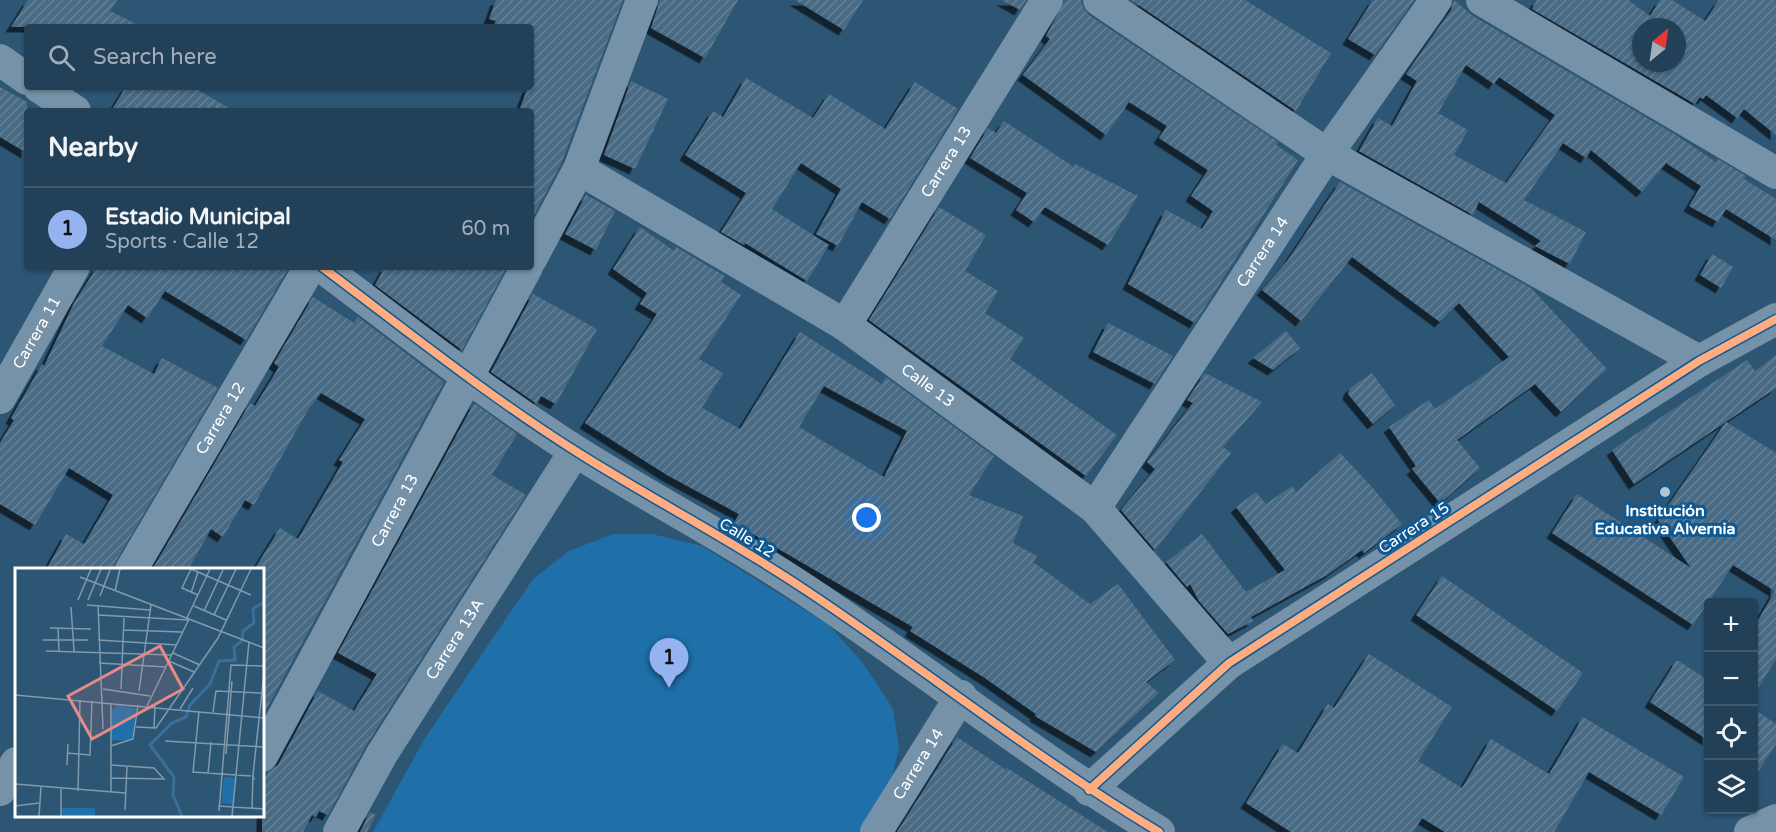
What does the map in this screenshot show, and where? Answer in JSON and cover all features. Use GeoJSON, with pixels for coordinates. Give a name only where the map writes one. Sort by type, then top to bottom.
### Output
{"type":"FeatureCollection","features":[{"type":"Feature","properties":{"kind":"street"},"geometry":{"type":"LineString","coordinates":[[534,253],[579,169],[642,0]]}},
{"type":"Feature","properties":{"kind":"street","name":"Carrera 13"},"geometry":{"type":"LineString","coordinates":[[845,325],[1047,0]]}},
{"type":"Feature","properties":{"kind":"street"},"geometry":{"type":"LineString","coordinates":[[1099,0],[1327,154],[1699,362]]}},
{"type":"Feature","properties":{"kind":"street","name":"Carrera 14"},"geometry":{"type":"LineString","coordinates":[[1095,508],[1327,154],[1436,0]]}},
{"type":"Feature","properties":{"kind":"street"},"geometry":{"type":"LineString","coordinates":[[1482,0],[1776,173]]}},
{"type":"Feature","properties":{"kind":"street"},"geometry":{"type":"LineString","coordinates":[[0,60],[24,77]]}},
{"type":"Feature","properties":{"kind":"street"},"geometry":{"type":"LineString","coordinates":[[44,90],[70,108]]}},
{"type":"Feature","properties":{"kind":"street","name":"Calle 13"},"geometry":{"type":"LineString","coordinates":[[579,169],[845,325],[1095,508],[1229,663]]}},
{"type":"Feature","properties":{"kind":"street","name":"Carrera 11"},"geometry":{"type":"LineString","coordinates":[[0,398],[72,270]]}},
{"type":"Feature","properties":{"kind":"street","name":"Carrera 12"},"geometry":{"type":"LineString","coordinates":[[132,568],[308,270]]}},
{"type":"Feature","properties":{"kind":"street","name":"Calle 12"},"geometry":{"type":"LineString","coordinates":[[326,270],[468,377],[575,451],[805,589],[961,696],[1089,790],[1159,832]]}},
{"type":"Feature","properties":{"kind":"street","name":"Carrera 13"},"geometry":{"type":"LineString","coordinates":[[264,752],[525,270]]}},
{"type":"Feature","properties":{"kind":"street","name":"Carrera 15"},"geometry":{"type":"LineString","coordinates":[[1089,790],[1229,663],[1699,362],[1776,319]]}},
{"type":"Feature","properties":{"kind":"street","name":"Carrera 13A"},"geometry":{"type":"LineString","coordinates":[[339,832],[382,754],[575,451]]}},
{"type":"Feature","properties":{"kind":"street","name":"Carrera 14"},"geometry":{"type":"LineString","coordinates":[[876,832],[961,696]]}},
{"type":"Feature","properties":{"kind":"street"},"geometry":{"type":"LineString","coordinates":[[0,790],[15,765]]}},
{"type":"Feature","properties":{"kind":"street"},"geometry":{"type":"LineString","coordinates":[[1750,832],[1776,820]]}},
{"type":"Feature","properties":{"kind":"shaded area"},"geometry":{"type":"Polygon","coordinates":[[[613,534],[652,534],[702,546],[829,625],[865,666],[893,709],[899,748],[886,802],[867,832],[373,832],[425,738],[533,579],[569,551],[613,534]]]}},
{"type":"Feature","properties":{"kind":"building"},"geometry":{"type":"Polygon","coordinates":[[[28,0],[117,0],[110,11],[136,24],[24,24],[24,27],[11,27],[28,0]]]}},
{"type":"Feature","properties":{"kind":"building"},"geometry":{"type":"Polygon","coordinates":[[[496,0],[623,0],[561,164],[534,215],[534,108],[520,108],[527,90],[534,90],[534,24],[494,24],[496,21],[489,19],[496,0]]]}},
{"type":"Feature","properties":{"kind":"building"},"geometry":{"type":"Polygon","coordinates":[[[660,0],[738,0],[705,58],[651,28],[660,0]]]}},
{"type":"Feature","properties":{"kind":"building"},"geometry":{"type":"Polygon","coordinates":[[[795,0],[863,0],[844,30],[795,0]]]}},
{"type":"Feature","properties":{"kind":"building"},"geometry":{"type":"Polygon","coordinates":[[[1002,0],[1026,0],[1020,10],[1002,0]]]}},
{"type":"Feature","properties":{"kind":"building"},"geometry":{"type":"Polygon","coordinates":[[[1065,0],[1081,0],[1083,8],[1089,15],[1278,142],[1276,145],[1298,160],[1195,323],[1128,284],[1166,210],[1202,229],[1213,211],[1191,196],[1208,170],[1159,138],[1167,126],[1129,102],[1106,135],[1023,75],[1050,39],[1046,36],[1065,0]]]}},
{"type":"Feature","properties":{"kind":"building"},"geometry":{"type":"Polygon","coordinates":[[[1131,0],[1245,0],[1331,53],[1296,111],[1131,0]]]}},
{"type":"Feature","properties":{"kind":"building"},"geometry":{"type":"Polygon","coordinates":[[[1373,0],[1414,0],[1375,55],[1348,39],[1373,0]]]}},
{"type":"Feature","properties":{"kind":"building"},"geometry":{"type":"Polygon","coordinates":[[[1454,0],[1473,16],[1676,135],[1716,162],[1718,159],[1746,176],[1744,179],[1776,199],[1776,240],[1726,209],[1718,222],[1689,206],[1701,186],[1666,163],[1642,192],[1591,150],[1586,158],[1563,143],[1524,200],[1586,232],[1570,264],[1535,246],[1541,241],[1479,202],[1473,215],[1359,151],[1378,118],[1392,126],[1417,81],[1406,74],[1451,10],[1454,0]],[[1466,65],[1438,113],[1468,130],[1454,155],[1506,183],[1555,115],[1499,77],[1494,84],[1466,65]]]}},
{"type":"Feature","properties":{"kind":"building"},"geometry":{"type":"Polygon","coordinates":[[[1537,0],[1628,0],[1650,16],[1660,0],[1672,0],[1705,21],[1719,0],[1776,0],[1776,135],[1744,109],[1737,118],[1706,95],[1703,99],[1700,97],[1695,104],[1640,72],[1686,72],[1686,18],[1632,18],[1632,67],[1532,9],[1537,0]]]}},
{"type":"Feature","properties":{"kind":"building"},"geometry":{"type":"Polygon","coordinates":[[[746,78],[813,118],[829,94],[885,129],[915,82],[958,109],[890,219],[862,202],[838,246],[816,234],[841,189],[801,163],[772,209],[829,245],[807,281],[745,243],[744,245],[721,232],[746,193],[685,155],[713,111],[723,117],[746,78]]]}},
{"type":"Feature","properties":{"kind":"building"},"geometry":{"type":"Polygon","coordinates":[[[631,81],[668,99],[635,169],[604,155],[631,81]]]}},
{"type":"Feature","properties":{"kind":"building"},"geometry":{"type":"Polygon","coordinates":[[[0,87],[27,102],[27,108],[24,108],[24,151],[0,137],[0,87]]]}},
{"type":"Feature","properties":{"kind":"building"},"geometry":{"type":"Polygon","coordinates":[[[124,90],[198,90],[229,108],[113,108],[124,90]]]}},
{"type":"Feature","properties":{"kind":"building"},"geometry":{"type":"Polygon","coordinates":[[[1004,121],[1074,167],[1075,164],[1138,196],[1108,245],[1045,207],[1034,222],[1016,210],[1027,193],[970,158],[988,128],[996,133],[1004,121]]]}},
{"type":"Feature","properties":{"kind":"building"},"geometry":{"type":"Polygon","coordinates":[[[1340,182],[1531,288],[1607,369],[1561,412],[1535,384],[1457,440],[1480,468],[1440,503],[1412,469],[1416,466],[1389,427],[1429,400],[1435,409],[1509,357],[1459,303],[1440,322],[1352,257],[1301,321],[1262,290],[1288,260],[1340,182]]]}},
{"type":"Feature","properties":{"kind":"building"},"geometry":{"type":"Polygon","coordinates":[[[586,195],[615,211],[596,250],[565,234],[586,195]]]}},
{"type":"Feature","properties":{"kind":"building"},"geometry":{"type":"Polygon","coordinates":[[[939,207],[986,235],[965,271],[998,291],[985,313],[1024,338],[1010,359],[1117,435],[1086,476],[869,320],[939,207]]]}},
{"type":"Feature","properties":{"kind":"building"},"geometry":{"type":"Polygon","coordinates":[[[640,227],[674,251],[676,247],[725,276],[721,282],[741,295],[699,359],[723,373],[702,408],[740,429],[800,332],[882,384],[886,377],[994,456],[969,495],[1023,516],[1013,543],[1037,556],[1033,562],[1090,604],[1118,584],[1175,660],[1146,682],[1159,693],[1096,752],[1035,716],[1036,714],[985,678],[910,631],[913,627],[734,523],[739,514],[667,475],[585,423],[657,314],[640,304],[647,293],[613,269],[640,227]],[[824,386],[799,427],[884,477],[907,431],[824,386]]]}},
{"type":"Feature","properties":{"kind":"building"},"geometry":{"type":"Polygon","coordinates":[[[1712,254],[1733,267],[1721,288],[1700,275],[1712,254]]]}},
{"type":"Feature","properties":{"kind":"building"},"geometry":{"type":"Polygon","coordinates":[[[95,270],[287,270],[246,340],[165,291],[147,318],[128,305],[102,346],[154,374],[162,358],[218,388],[114,568],[47,568],[66,534],[84,544],[113,495],[69,468],[35,525],[0,504],[0,443],[14,420],[11,418],[42,364],[44,366],[74,303],[95,270]]]}},
{"type":"Feature","properties":{"kind":"building"},"geometry":{"type":"Polygon","coordinates":[[[383,270],[505,270],[462,350],[375,285],[383,270]]]}},
{"type":"Feature","properties":{"kind":"building"},"geometry":{"type":"Polygon","coordinates":[[[533,294],[597,329],[556,404],[541,396],[537,404],[491,372],[533,294]]]}},
{"type":"Feature","properties":{"kind":"building"},"geometry":{"type":"Polygon","coordinates":[[[313,297],[354,323],[358,317],[444,382],[264,713],[264,568],[255,568],[280,528],[298,539],[343,462],[339,460],[365,419],[321,393],[308,410],[254,505],[245,500],[223,537],[211,529],[189,568],[153,568],[250,403],[255,406],[279,367],[274,363],[313,297]]]}},
{"type":"Feature","properties":{"kind":"building"},"geometry":{"type":"Polygon","coordinates":[[[1108,323],[1173,356],[1155,384],[1093,352],[1108,323]]]}},
{"type":"Feature","properties":{"kind":"building"},"geometry":{"type":"Polygon","coordinates":[[[1286,331],[1300,348],[1273,370],[1253,358],[1286,331]]]}},
{"type":"Feature","properties":{"kind":"building"},"geometry":{"type":"Polygon","coordinates":[[[1776,355],[1776,388],[1634,484],[1612,450],[1747,360],[1755,371],[1776,355]]]}},
{"type":"Feature","properties":{"kind":"building"},"geometry":{"type":"Polygon","coordinates":[[[1205,373],[1262,402],[1223,447],[1231,453],[1155,550],[1121,510],[1155,469],[1147,462],[1193,403],[1187,400],[1205,373]]]}},
{"type":"Feature","properties":{"kind":"building"},"geometry":{"type":"Polygon","coordinates":[[[1372,373],[1395,405],[1373,424],[1348,394],[1350,388],[1372,373]]]}},
{"type":"Feature","properties":{"kind":"building"},"geometry":{"type":"Polygon","coordinates":[[[474,403],[517,434],[492,475],[526,495],[367,744],[328,815],[319,811],[316,817],[312,815],[303,832],[262,832],[264,780],[268,772],[278,765],[318,691],[354,711],[377,674],[338,653],[474,403]]]}},
{"type":"Feature","properties":{"kind":"building"},"geometry":{"type":"Polygon","coordinates":[[[1726,422],[1776,453],[1776,659],[1758,688],[1758,620],[1775,591],[1733,565],[1711,598],[1704,598],[1704,608],[1693,625],[1552,533],[1577,494],[1691,568],[1658,520],[1726,422]]]}},
{"type":"Feature","properties":{"kind":"building"},"geometry":{"type":"Polygon","coordinates":[[[1340,453],[1402,524],[1364,553],[1362,550],[1327,575],[1251,617],[1253,621],[1228,634],[1199,601],[1190,584],[1187,587],[1166,562],[1202,534],[1246,592],[1285,570],[1236,507],[1256,492],[1266,504],[1292,486],[1296,492],[1340,453]]]}},
{"type":"Feature","properties":{"kind":"building"},"geometry":{"type":"Polygon","coordinates":[[[1442,576],[1583,673],[1557,711],[1416,615],[1442,576]]]}},
{"type":"Feature","properties":{"kind":"building"},"geometry":{"type":"Polygon","coordinates":[[[1369,654],[1452,707],[1418,761],[1462,788],[1491,739],[1549,774],[1583,717],[1684,777],[1661,815],[1589,772],[1554,832],[1445,832],[1422,818],[1413,832],[1291,832],[1246,803],[1283,744],[1298,753],[1328,704],[1334,708],[1369,654]]]}},
{"type":"Feature","properties":{"kind":"building"},"geometry":{"type":"Polygon","coordinates":[[[1677,660],[1704,677],[1704,737],[1650,702],[1677,660]]]}},
{"type":"Feature","properties":{"kind":"building"},"geometry":{"type":"Polygon","coordinates":[[[1758,712],[1776,724],[1776,744],[1758,772],[1758,712]]]}},
{"type":"Feature","properties":{"kind":"building"},"geometry":{"type":"Polygon","coordinates":[[[957,737],[1006,770],[1007,768],[1108,832],[897,832],[957,737]]]}},
{"type":"Feature","properties":{"kind":"building"},"geometry":{"type":"Polygon","coordinates":[[[370,812],[376,815],[367,832],[360,832],[370,812]]]}},
{"type":"Feature","properties":{"kind":"cycle path"},"geometry":{"type":"LineString","coordinates":[[326,270],[544,431],[779,573],[1069,775],[1159,832]]}},
{"type":"Feature","properties":{"kind":"cycle path"},"geometry":{"type":"LineString","coordinates":[[1089,790],[1229,663],[1699,361],[1776,319]]}},
{"type":"Feature","properties":{"kind":"place","name":"Institución Educativa Alvernia"},"geometry":{"type":"Point","coordinates":[1665,492]}},
{"type":"Feature","properties":{"kind":"place","name":"Estadio Municipal"},"geometry":{"type":"Point","coordinates":[669,688]}}]}
